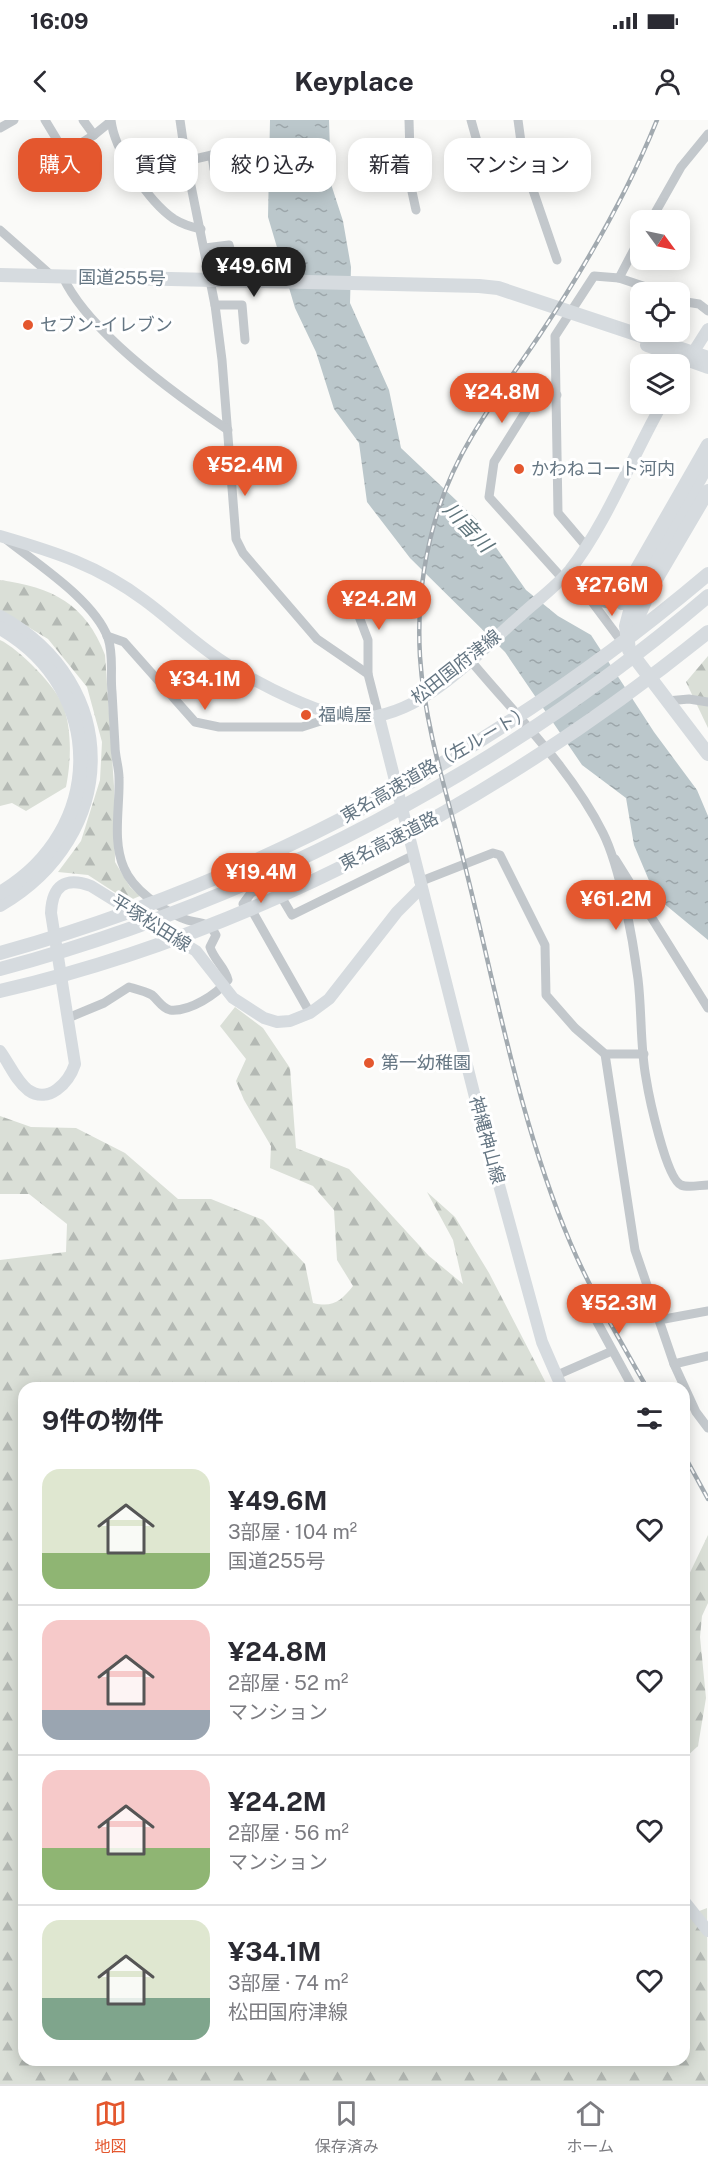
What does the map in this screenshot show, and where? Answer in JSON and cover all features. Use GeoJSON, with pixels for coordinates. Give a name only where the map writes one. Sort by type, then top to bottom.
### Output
{"type":"FeatureCollection","features":[{"type":"Feature","properties":{"kind":"highway","name":"国道255号"},"geometry":{"type":"LineString","coordinates":[[0,275],[459,285],[498,288],[704,359],[708,375]]}},
{"type":"Feature","properties":{"kind":"highway"},"geometry":{"type":"LineString","coordinates":[[708,445],[633,576],[628,598],[626,626],[629,650],[708,754]]}},
{"type":"Feature","properties":{"kind":"highway"},"geometry":{"type":"LineString","coordinates":[[628,598],[708,465]]}},
{"type":"Feature","properties":{"kind":"highway"},"geometry":{"type":"LineString","coordinates":[[629,650],[632,630],[642,606],[708,491]]}},
{"type":"Feature","properties":{"kind":"highway","name":"東名高速道路（左ルート）"},"geometry":{"type":"LineString","coordinates":[[0,953],[105,921],[208,882],[348,817],[419,779],[584,673],[708,574]]}},
{"type":"Feature","properties":{"kind":"highway"},"geometry":{"type":"LineString","coordinates":[[0,969],[45,957],[205,901],[356,832],[427,794],[526,733],[586,692],[708,596]]}},
{"type":"Feature","properties":{"kind":"highway"},"geometry":{"type":"LineString","coordinates":[[0,617],[29,635],[61,668],[82,708],[91,755],[85,802],[70,840],[48,870],[19,894],[0,905]]}},
{"type":"Feature","properties":{"kind":"highway"},"geometry":{"type":"LineString","coordinates":[[0,628],[22,643],[54,673],[73,711],[79,733],[80,755],[75,799],[61,834],[39,864],[0,893]]}},
{"type":"Feature","properties":{"kind":"highway","name":"東名高速道路"},"geometry":{"type":"LineString","coordinates":[[0,991],[125,956],[181,936],[367,854],[510,774],[574,733],[708,632]]}},
{"type":"Feature","properties":{"kind":"main road"},"geometry":{"type":"LineString","coordinates":[[690,357],[708,329]]}},
{"type":"Feature","properties":{"kind":"main road","name":"松田国府津線"},"geometry":{"type":"LineString","coordinates":[[1,537],[57,551],[88,565],[143,599],[228,665],[285,696],[339,715],[356,718],[379,717],[426,695],[473,657],[562,578],[586,546],[657,414]]}},
{"type":"Feature","properties":{"kind":"main road"},"geometry":{"type":"LineString","coordinates":[[379,717],[420,885]]}},
{"type":"Feature","properties":{"kind":"main road","name":"平塚松田線"},"geometry":{"type":"LineString","coordinates":[[0,1051],[27,1089],[35,1094],[54,1091],[71,1077],[75,1064],[51,913],[51,899],[57,889],[66,883],[77,881],[91,886],[196,951],[233,998],[264,1018],[277,1022],[290,1021],[310,1013],[338,989],[420,885]]}},
{"type":"Feature","properties":{"kind":"main road","name":"神縄神山線"},"geometry":{"type":"LineString","coordinates":[[420,885],[542,1342],[560,1382]]}},
{"type":"Feature","properties":{"kind":"main road"},"geometry":{"type":"LineString","coordinates":[[690,1908],[708,1931]]}},
{"type":"Feature","properties":{"kind":"street"},"geometry":{"type":"LineString","coordinates":[[0,128],[14,120]]}},
{"type":"Feature","properties":{"kind":"street"},"geometry":{"type":"LineString","coordinates":[[45,120],[56,138]]}},
{"type":"Feature","properties":{"kind":"street"},"geometry":{"type":"LineString","coordinates":[[83,120],[94,135]]}},
{"type":"Feature","properties":{"kind":"street"},"geometry":{"type":"LineString","coordinates":[[180,120],[183,138]]}},
{"type":"Feature","properties":{"kind":"street"},"geometry":{"type":"LineString","coordinates":[[409,120],[411,187],[416,210]]}},
{"type":"Feature","properties":{"kind":"street"},"geometry":{"type":"LineString","coordinates":[[471,120],[476,138]]}},
{"type":"Feature","properties":{"kind":"street"},"geometry":{"type":"LineString","coordinates":[[518,120],[524,164],[557,260]]}},
{"type":"Feature","properties":{"kind":"street"},"geometry":{"type":"LineString","coordinates":[[89,138],[111,121],[125,160],[160,208],[174,219],[201,229]]}},
{"type":"Feature","properties":{"kind":"street"},"geometry":{"type":"LineString","coordinates":[[657,210],[681,167],[708,134]]}},
{"type":"Feature","properties":{"kind":"street"},"geometry":{"type":"LineString","coordinates":[[193,192],[214,304],[228,430],[236,539],[243,553],[317,639],[368,674]]}},
{"type":"Feature","properties":{"kind":"street"},"geometry":{"type":"LineString","coordinates":[[0,230],[57,276],[105,332],[155,376],[228,430]]}},
{"type":"Feature","properties":{"kind":"street"},"geometry":{"type":"LineString","coordinates":[[205,248],[229,245],[231,252]]}},
{"type":"Feature","properties":{"kind":"street"},"geometry":{"type":"LineString","coordinates":[[620,278],[630,258]]}},
{"type":"Feature","properties":{"kind":"street"},"geometry":{"type":"LineString","coordinates":[[586,546],[558,513],[555,336],[594,276],[620,278],[632,282]]}},
{"type":"Feature","properties":{"kind":"street"},"geometry":{"type":"LineString","coordinates":[[690,303],[699,304],[708,311]]}},
{"type":"Feature","properties":{"kind":"street"},"geometry":{"type":"LineString","coordinates":[[214,304],[242,305],[245,340]]}},
{"type":"Feature","properties":{"kind":"street"},"geometry":{"type":"LineString","coordinates":[[557,395],[536,395],[494,462],[489,497],[562,578],[590,600],[629,650]]}},
{"type":"Feature","properties":{"kind":"street"},"geometry":{"type":"LineString","coordinates":[[1,537],[78,599],[107,636],[112,655],[115,751],[119,775],[118,845],[123,865],[138,889],[180,918],[203,921],[216,935]]}},
{"type":"Feature","properties":{"kind":"street"},"geometry":{"type":"LineString","coordinates":[[350,593],[368,640],[368,674],[379,717]]}},
{"type":"Feature","properties":{"kind":"street"},"geometry":{"type":"LineString","coordinates":[[590,600],[609,604],[628,598]]}},
{"type":"Feature","properties":{"kind":"street"},"geometry":{"type":"LineString","coordinates":[[107,636],[124,642],[195,722],[219,726],[302,727],[339,715]]}},
{"type":"Feature","properties":{"kind":"street"},"geometry":{"type":"LineString","coordinates":[[473,657],[582,795],[611,852],[708,1008]]}},
{"type":"Feature","properties":{"kind":"street"},"geometry":{"type":"LineString","coordinates":[[667,701],[689,699],[708,702]]}},
{"type":"Feature","properties":{"kind":"street"},"geometry":{"type":"LineString","coordinates":[[611,852],[631,935],[638,978],[646,1078],[668,1166],[675,1180],[682,1186],[708,1185]]}},
{"type":"Feature","properties":{"kind":"street"},"geometry":{"type":"LineString","coordinates":[[420,885],[493,853],[500,855],[546,945],[546,995],[575,1028],[605,1054],[635,1250],[682,1382]]}},
{"type":"Feature","properties":{"kind":"street"},"geometry":{"type":"LineString","coordinates":[[273,883],[292,915],[412,856]]}},
{"type":"Feature","properties":{"kind":"street"},"geometry":{"type":"LineString","coordinates":[[68,1018],[104,1003],[129,987],[151,995],[170,1010],[183,1008],[218,992],[228,980],[226,972],[213,956],[210,947],[216,935],[251,893],[304,869]]}},
{"type":"Feature","properties":{"kind":"street"},"geometry":{"type":"LineString","coordinates":[[246,900],[310,1013]]}},
{"type":"Feature","properties":{"kind":"street"},"geometry":{"type":"LineString","coordinates":[[605,1054],[644,1054]]}},
{"type":"Feature","properties":{"kind":"street"},"geometry":{"type":"LineString","coordinates":[[583,1296],[630,1382]]}},
{"type":"Feature","properties":{"kind":"street"},"geometry":{"type":"LineString","coordinates":[[659,1320],[708,1311]]}},
{"type":"Feature","properties":{"kind":"street"},"geometry":{"type":"LineString","coordinates":[[557,1375],[612,1351]]}},
{"type":"Feature","properties":{"kind":"street"},"geometry":{"type":"LineString","coordinates":[[674,1364],[708,1356]]}},
{"type":"Feature","properties":{"kind":"street"},"geometry":{"type":"LineString","coordinates":[[690,1399],[708,1428]]}},
{"type":"Feature","properties":{"kind":"green space"},"geometry":{"type":"Polygon","coordinates":[[[0,580],[36,588],[65,601],[88,623],[105,655],[114,786],[115,862],[130,887],[140,896],[128,901],[88,875],[58,872],[81,841],[100,780],[102,742],[87,687],[48,639],[0,610],[0,580]]]}},
{"type":"Feature","properties":{"kind":"green space"},"geometry":{"type":"Polygon","coordinates":[[[0,640],[27,660],[54,690],[64,708],[68,727],[70,757],[66,787],[26,811],[12,803],[0,806],[0,640]]]}},
{"type":"Feature","properties":{"kind":"green space"},"geometry":{"type":"Polygon","coordinates":[[[708,656],[708,728],[686,682],[708,656]]]}},
{"type":"Feature","properties":{"kind":"green space"},"geometry":{"type":"Polygon","coordinates":[[[235,1007],[263,1028],[290,1068],[296,1148],[349,1169],[429,1256],[463,1284],[453,1240],[427,1192],[455,1217],[489,1273],[545,1382],[18,1382],[18,2066],[690,2066],[690,1915],[707,1908],[708,2084],[0,2084],[0,1260],[66,1252],[67,1224],[29,1194],[0,1194],[0,1116],[31,1127],[76,1128],[125,1153],[178,1199],[211,1199],[263,1220],[305,1264],[313,1303],[326,1305],[336,1302],[353,1286],[337,1260],[334,1210],[313,1186],[270,1168],[271,1146],[244,1100],[236,1081],[246,1059],[220,1026],[235,1007]]]}},
{"type":"Feature","properties":{"kind":"green space"},"geometry":{"type":"Polygon","coordinates":[[[708,1535],[708,1603],[702,1616],[700,1637],[706,1698],[698,1746],[690,1753],[690,1572],[708,1535]]]}},
{"type":"Feature","properties":{"kind":"water"},"geometry":{"type":"Polygon","coordinates":[[[270,120],[329,120],[330,138],[270,138],[270,120]]]}},
{"type":"Feature","properties":{"kind":"water","name":"川音川"},"geometry":{"type":"Polygon","coordinates":[[[269,192],[334,192],[343,221],[351,267],[350,303],[389,390],[401,448],[476,519],[526,590],[558,616],[591,635],[654,732],[697,790],[708,816],[708,940],[656,897],[634,845],[626,798],[582,765],[505,652],[410,558],[367,502],[359,443],[334,409],[316,352],[295,308],[268,217],[269,192]]]}},
{"type":"Feature","properties":{"kind":"railway"},"geometry":{"type":"LineString","coordinates":[[644,1382],[578,1261],[553,1198],[524,1108],[433,741],[423,685],[419,638],[420,600],[425,563],[439,508],[458,462],[483,419],[588,258],[632,177],[657,120]]}},
{"type":"Feature","properties":{"kind":"railway"},"geometry":{"type":"LineString","coordinates":[[690,1466],[708,1499]]}},
{"type":"Feature","properties":{"kind":"place","name":"セブン-イレブン"},"geometry":{"type":"Point","coordinates":[28,325]}},
{"type":"Feature","properties":{"kind":"place","name":"かわねコート河内"},"geometry":{"type":"Point","coordinates":[519,469]}},
{"type":"Feature","properties":{"kind":"place","name":"福嶋屋"},"geometry":{"type":"Point","coordinates":[306,715]}},
{"type":"Feature","properties":{"kind":"place","name":"第一幼稚園"},"geometry":{"type":"Point","coordinates":[369,1063]}}]}
